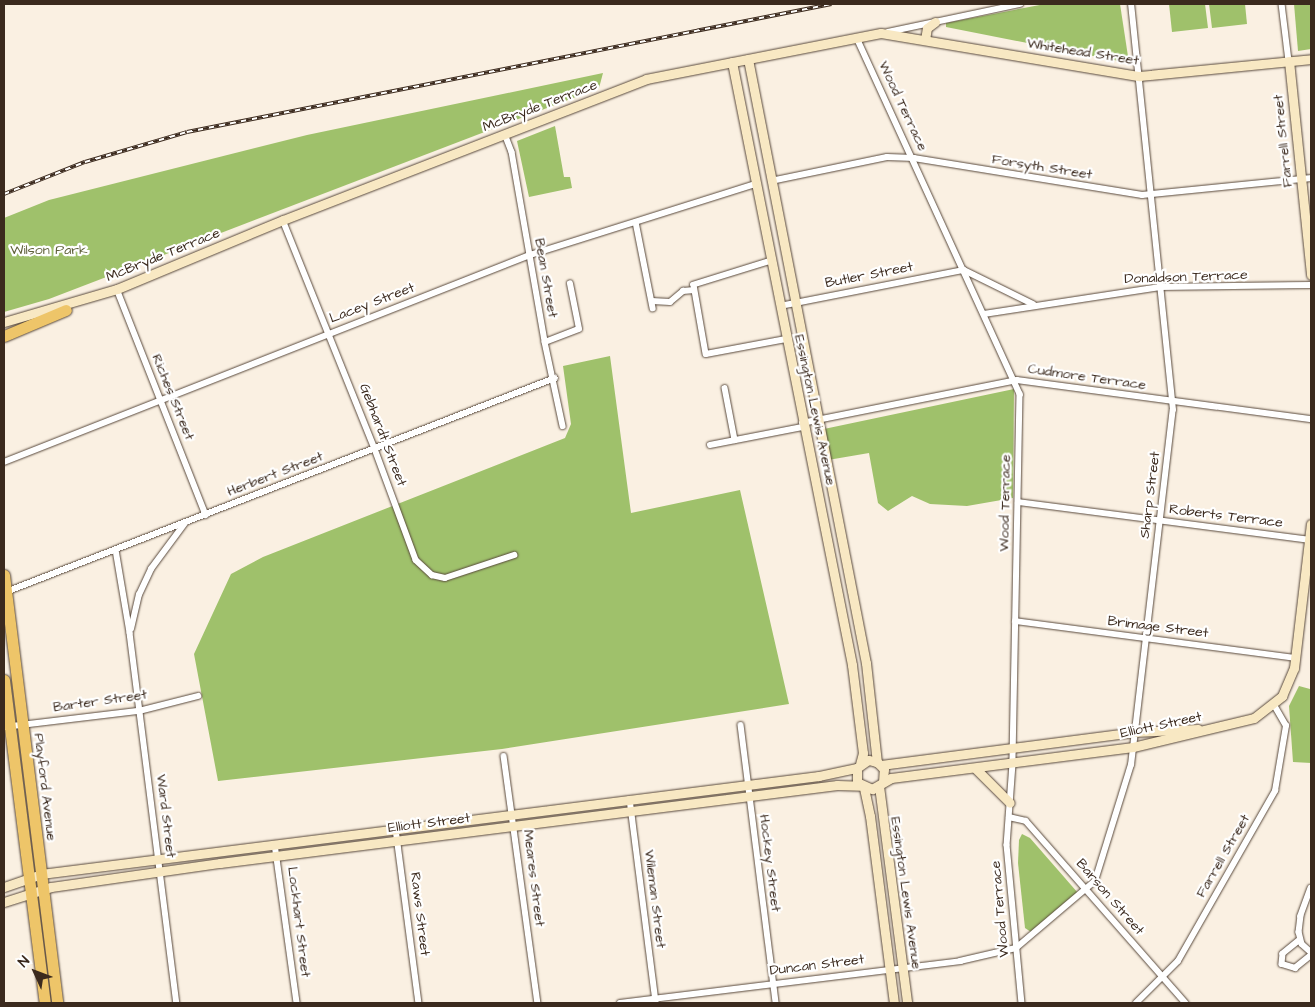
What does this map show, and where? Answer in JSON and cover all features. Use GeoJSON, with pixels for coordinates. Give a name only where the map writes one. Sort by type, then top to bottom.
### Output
{"type":"FeatureCollection","features":[{"type":"Feature","properties":{"kind":"highway"},"geometry":{"type":"LineString","coordinates":[[4,334],[66,310]]}},
{"type":"Feature","properties":{"kind":"highway","name":"Playford Avenue"},"geometry":{"type":"LineString","coordinates":[[4,575],[43,889],[48,980],[45,1003]]}},
{"type":"Feature","properties":{"kind":"highway","name":"Playford Avenue"},"geometry":{"type":"LineString","coordinates":[[4,680],[7,726],[20,801],[31,892],[48,980],[57,1003]]}},
{"type":"Feature","properties":{"kind":"highway"},"geometry":{"type":"LineString","coordinates":[[20,801],[32,800]]}},
{"type":"Feature","properties":{"kind":"main road"},"geometry":{"type":"LineString","coordinates":[[925,40],[927,28],[935,22]]}},
{"type":"Feature","properties":{"kind":"main road","name":"Whitehead Street"},"geometry":{"type":"LineString","coordinates":[[880,33],[1139,76],[1311,59]]}},
{"type":"Feature","properties":{"kind":"main road","name":"McBryde Terrace"},"geometry":{"type":"LineString","coordinates":[[4,322],[89,299],[117,289],[283,220],[646,79],[880,33]]}},
{"type":"Feature","properties":{"kind":"main road","name":"Essington Lewis Avenue"},"geometry":{"type":"LineString","coordinates":[[748,59],[866,663],[879,763]]}},
{"type":"Feature","properties":{"kind":"main road","name":"Farrell Street"},"geometry":{"type":"LineString","coordinates":[[1288,61],[1311,275]]}},
{"type":"Feature","properties":{"kind":"main road","name":"Essington Lewis Avenue"},"geometry":{"type":"LineString","coordinates":[[732,62],[852,665],[863,753],[858,766]]}},
{"type":"Feature","properties":{"kind":"main road"},"geometry":{"type":"LineString","coordinates":[[755,184],[771,181]]}},
{"type":"Feature","properties":{"kind":"main road","name":"McBryde Terrace"},"geometry":{"type":"LineString","coordinates":[[66,310],[89,299]]}},
{"type":"Feature","properties":{"kind":"main road"},"geometry":{"type":"LineString","coordinates":[[1211,729],[1254,718],[1274,704],[1287,688],[1296,658],[1311,524]]}},
{"type":"Feature","properties":{"kind":"main road","name":"Elliott Street"},"geometry":{"type":"LineString","coordinates":[[879,763],[1134,732],[1176,728],[1211,729]]}},
{"type":"Feature","properties":{"kind":"main road","name":"Elliott Street"},"geometry":{"type":"LineString","coordinates":[[881,784],[891,778],[1013,764],[1133,747],[1211,729]]}},
{"type":"Feature","properties":{"kind":"main road"},"geometry":{"type":"LineString","coordinates":[[868,760],[879,763],[885,773],[881,784],[862,787],[856,777],[858,766],[868,760]]}},
{"type":"Feature","properties":{"kind":"main road","name":"Elliott Street"},"geometry":{"type":"LineString","coordinates":[[4,887],[41,874],[819,776],[858,766]]}},
{"type":"Feature","properties":{"kind":"main road"},"geometry":{"type":"LineString","coordinates":[[975,768],[1010,803]]}},
{"type":"Feature","properties":{"kind":"main road","name":"Essington Lewis Avenue"},"geometry":{"type":"LineString","coordinates":[[881,784],[907,1003]]}},
{"type":"Feature","properties":{"kind":"main road","name":"Elliott Street"},"geometry":{"type":"LineString","coordinates":[[4,902],[43,889],[160,871],[837,785],[862,787]]}},
{"type":"Feature","properties":{"kind":"main road","name":"Essington Lewis Avenue"},"geometry":{"type":"LineString","coordinates":[[862,787],[870,816],[894,1003]]}},
{"type":"Feature","properties":{"kind":"street","name":"McBryde Terrace"},"geometry":{"type":"LineString","coordinates":[[880,33],[1020,4]]}},
{"type":"Feature","properties":{"kind":"street","name":"Sharp Street"},"geometry":{"type":"LineString","coordinates":[[1016,948],[1095,881],[1133,747],[1172,401],[1131,4]]}},
{"type":"Feature","properties":{"kind":"street","name":"Farrell Street"},"geometry":{"type":"LineString","coordinates":[[1282,4],[1288,61]]}},
{"type":"Feature","properties":{"kind":"street","name":"Wood Terrace"},"geometry":{"type":"LineString","coordinates":[[857,38],[1016,380],[1020,394],[1013,764],[1007,844],[1022,1003]]}},
{"type":"Feature","properties":{"kind":"street","name":"Bean Street"},"geometry":{"type":"LineString","coordinates":[[505,134],[512,152],[545,342],[555,378],[564,426]]}},
{"type":"Feature","properties":{"kind":"street","name":"Forsyth Street"},"geometry":{"type":"LineString","coordinates":[[771,181],[887,157],[914,158],[1037,180],[1150,194],[1311,178]]}},
{"type":"Feature","properties":{"kind":"street","name":"Lacey Street"},"geometry":{"type":"LineString","coordinates":[[4,462],[530,255],[755,184]]}},
{"type":"Feature","properties":{"kind":"street","name":"Gebhardt Street"},"geometry":{"type":"LineString","coordinates":[[283,220],[375,449],[416,560],[432,575],[445,578],[514,555]]}},
{"type":"Feature","properties":{"kind":"street"},"geometry":{"type":"LineString","coordinates":[[636,222],[653,308]]}},
{"type":"Feature","properties":{"kind":"street"},"geometry":{"type":"LineString","coordinates":[[771,261],[694,285],[706,354],[786,339]]}},
{"type":"Feature","properties":{"kind":"street","name":"Butler Street"},"geometry":{"type":"LineString","coordinates":[[780,306],[964,270]]}},
{"type":"Feature","properties":{"kind":"street"},"geometry":{"type":"LineString","coordinates":[[964,270],[1033,304]]}},
{"type":"Feature","properties":{"kind":"street"},"geometry":{"type":"LineString","coordinates":[[545,342],[579,328],[570,284]]}},
{"type":"Feature","properties":{"kind":"street","name":"Donaldson Terrace"},"geometry":{"type":"LineString","coordinates":[[984,314],[1033,304],[1160,287],[1311,286]]}},
{"type":"Feature","properties":{"kind":"street","name":"Riches Street"},"geometry":{"type":"LineString","coordinates":[[117,289],[206,515]]}},
{"type":"Feature","properties":{"kind":"street"},"geometry":{"type":"LineString","coordinates":[[652,301],[670,302],[683,291],[694,290]]}},
{"type":"Feature","properties":{"kind":"street","name":"Herbert Street"},"geometry":{"type":"LineString","coordinates":[[5,592],[185,524],[555,378]]}},
{"type":"Feature","properties":{"kind":"street","name":"Cudmore Terrace"},"geometry":{"type":"LineString","coordinates":[[710,445],[803,425],[817,420],[1016,380],[1311,419]]}},
{"type":"Feature","properties":{"kind":"street"},"geometry":{"type":"LineString","coordinates":[[725,388],[735,440]]}},
{"type":"Feature","properties":{"kind":"street","name":"Roberts Terrace"},"geometry":{"type":"LineString","coordinates":[[1018,502],[1310,540]]}},
{"type":"Feature","properties":{"kind":"street","name":"Ward Street"},"geometry":{"type":"LineString","coordinates":[[130,633],[140,595],[151,569],[185,524]]}},
{"type":"Feature","properties":{"kind":"street","name":"Ward Street"},"geometry":{"type":"LineString","coordinates":[[116,550],[130,633],[177,1003]]}},
{"type":"Feature","properties":{"kind":"street","name":"Brimage Street"},"geometry":{"type":"LineString","coordinates":[[1015,621],[1296,658]]}},
{"type":"Feature","properties":{"kind":"street","name":"Barter Street"},"geometry":{"type":"LineString","coordinates":[[7,726],[139,710],[198,696]]}},
{"type":"Feature","properties":{"kind":"street","name":"Farrell Street"},"geometry":{"type":"LineString","coordinates":[[1136,1003],[1164,978],[1178,961],[1275,791],[1286,726],[1274,704]]}},
{"type":"Feature","properties":{"kind":"street","name":"Hockey Street"},"geometry":{"type":"LineString","coordinates":[[741,725],[776,1003]]}},
{"type":"Feature","properties":{"kind":"street","name":"Meares Street"},"geometry":{"type":"LineString","coordinates":[[504,756],[538,1003]]}},
{"type":"Feature","properties":{"kind":"street","name":"Wileman Street"},"geometry":{"type":"LineString","coordinates":[[630,799],[655,1001]]}},
{"type":"Feature","properties":{"kind":"street","name":"Barson Street"},"geometry":{"type":"LineString","coordinates":[[1009,817],[1026,821],[1186,1003]]}},
{"type":"Feature","properties":{"kind":"street","name":"Raws Street"},"geometry":{"type":"LineString","coordinates":[[396,829],[419,1003]]}},
{"type":"Feature","properties":{"kind":"street","name":"Lockhart Street"},"geometry":{"type":"LineString","coordinates":[[275,844],[297,1003]]}},
{"type":"Feature","properties":{"kind":"street"},"geometry":{"type":"LineString","coordinates":[[1300,940],[1283,954],[1282,964],[1295,968],[1311,954],[1300,940],[1301,916],[1311,888]]}},
{"type":"Feature","properties":{"kind":"street","name":"Duncan Street"},"geometry":{"type":"LineString","coordinates":[[620,1003],[655,1001],[902,966],[960,961],[1016,948]]}},
{"type":"Feature","properties":{"kind":"green space"},"geometry":{"type":"Polygon","coordinates":[[[1045,4],[1120,4],[1129,63],[946,27],[946,23],[1045,4]]]}},
{"type":"Feature","properties":{"kind":"green space"},"geometry":{"type":"Polygon","coordinates":[[[1169,4],[1205,4],[1208,28],[1172,32],[1169,4]]]}},
{"type":"Feature","properties":{"kind":"green space"},"geometry":{"type":"Polygon","coordinates":[[[1209,4],[1245,4],[1247,24],[1212,28],[1209,4]]]}},
{"type":"Feature","properties":{"kind":"green space"},"geometry":{"type":"Polygon","coordinates":[[[1294,4],[1311,4],[1311,49],[1298,51],[1294,4]]]}},
{"type":"Feature","properties":{"kind":"green space","name":"Wilson Park"},"geometry":{"type":"Polygon","coordinates":[[[603,73],[599,88],[49,299],[4,312],[4,218],[49,200],[307,135],[603,73]]]}},
{"type":"Feature","properties":{"kind":"green space"},"geometry":{"type":"Polygon","coordinates":[[[555,126],[564,177],[570,177],[572,188],[529,197],[517,141],[555,126]]]}},
{"type":"Feature","properties":{"kind":"green space"},"geometry":{"type":"Polygon","coordinates":[[[610,356],[631,513],[740,490],[789,704],[502,749],[218,781],[194,654],[231,574],[263,557],[565,438],[571,424],[563,366],[610,356]]]}},
{"type":"Feature","properties":{"kind":"green space"},"geometry":{"type":"Polygon","coordinates":[[[1014,389],[1013,498],[967,506],[930,504],[912,496],[888,511],[878,503],[869,453],[828,460],[824,429],[1014,389]]]}},
{"type":"Feature","properties":{"kind":"green space"},"geometry":{"type":"Polygon","coordinates":[[[1311,682],[1311,763],[1293,762],[1289,706],[1299,686],[1310,689],[1311,682]]]}},
{"type":"Feature","properties":{"kind":"green space"},"geometry":{"type":"Polygon","coordinates":[[[1022,834],[1030,838],[1078,893],[1031,932],[1025,928],[1018,863],[1019,840],[1022,834]]]}},
{"type":"Feature","properties":{"kind":"railway"},"geometry":{"type":"LineString","coordinates":[[4,194],[85,162],[187,132],[831,4]]}}]}
